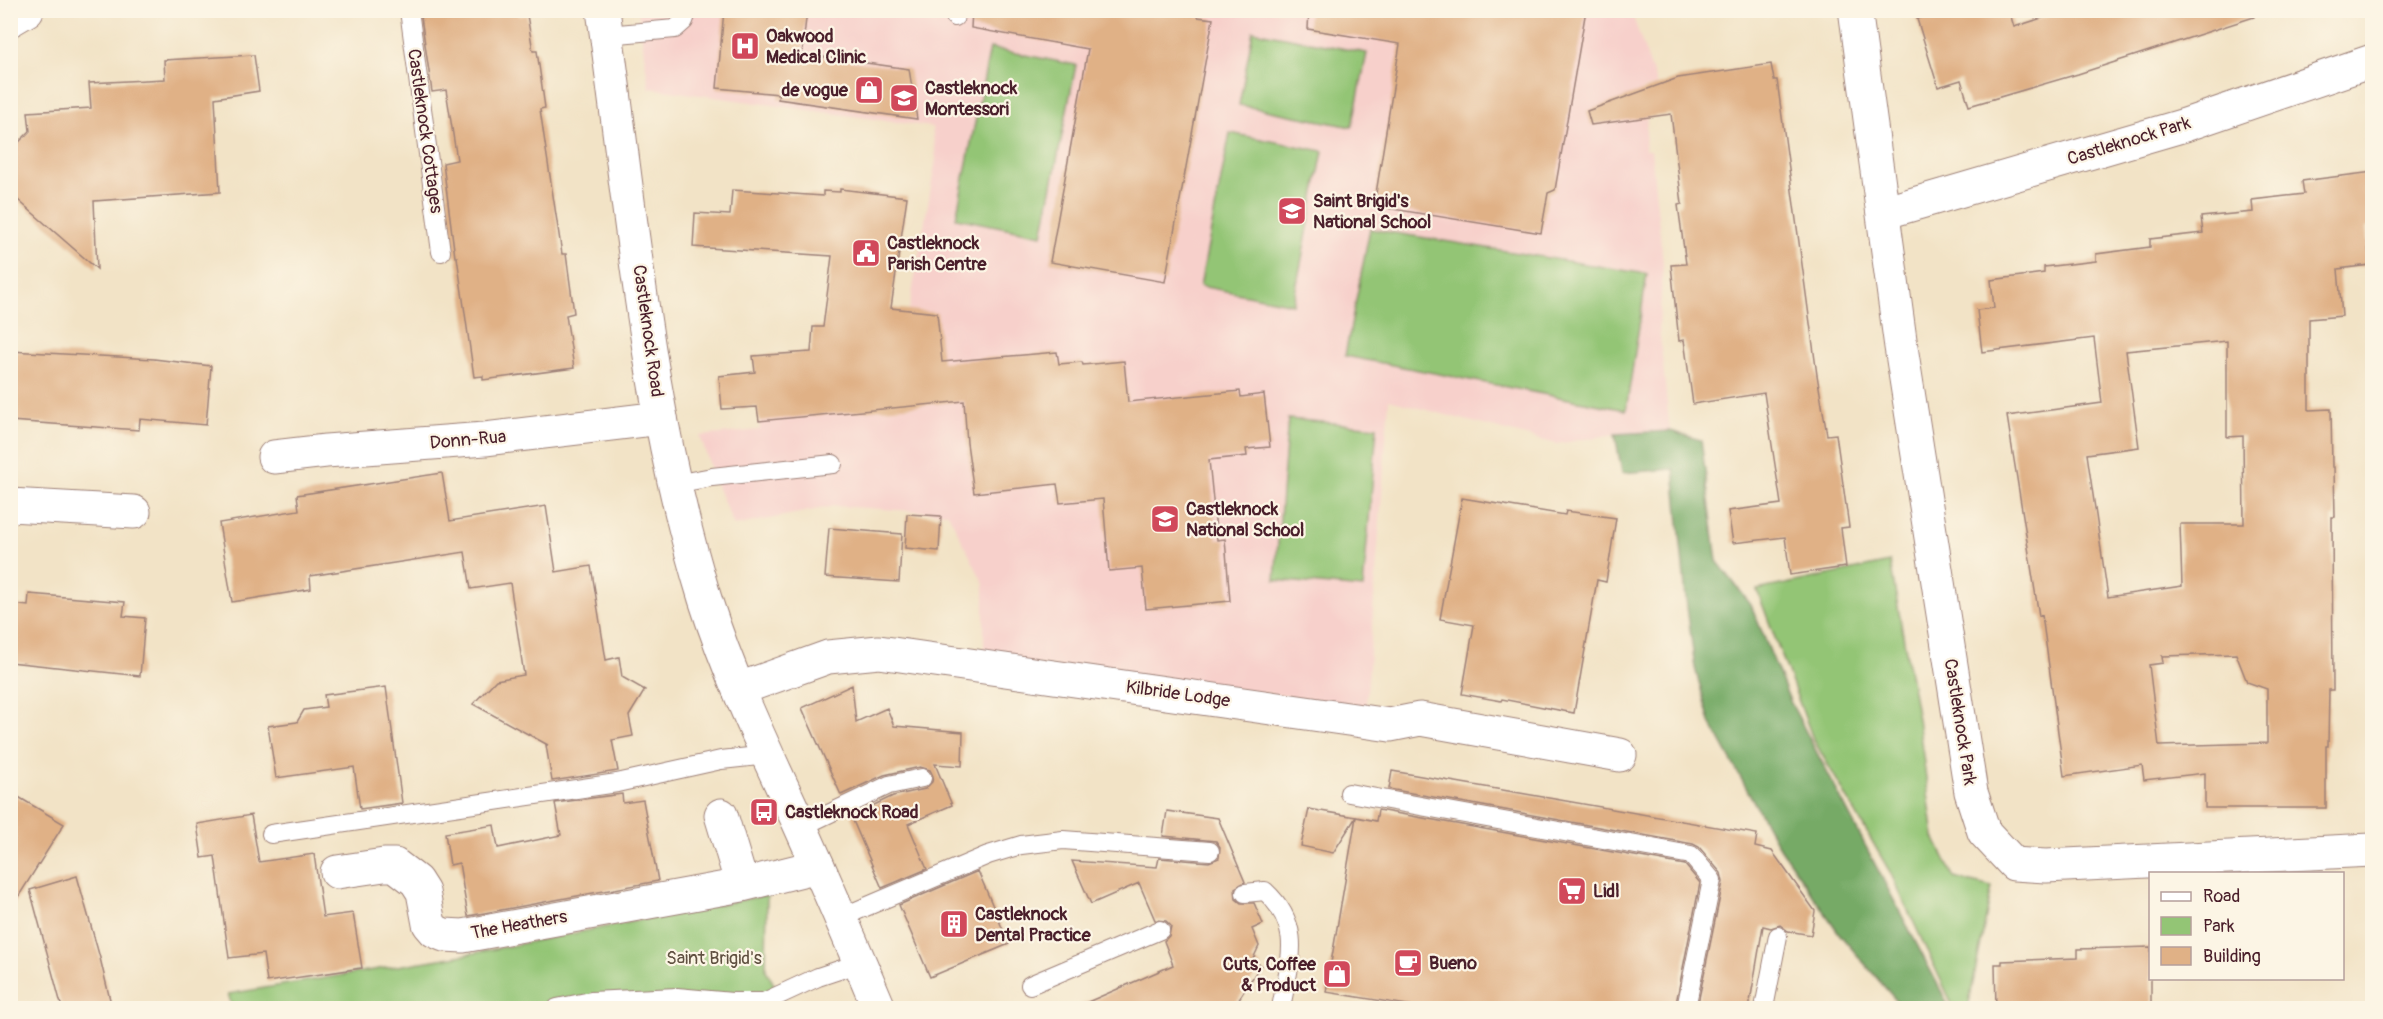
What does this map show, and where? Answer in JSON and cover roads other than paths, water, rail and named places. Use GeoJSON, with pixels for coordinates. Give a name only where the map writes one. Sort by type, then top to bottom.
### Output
{"type":"FeatureCollection","features":[{"type":"Feature","properties":{"kind":"street"},"geometry":{"type":"LineString","coordinates":[[10,20],[27,10]]}},
{"type":"Feature","properties":{"kind":"street","name":"Castleknock Park"},"geometry":{"type":"LineString","coordinates":[[1855,13],[1901,347],[1969,781],[1984,832],[2014,864],[2046,866],[2373,850]]}},
{"type":"Feature","properties":{"kind":"street","name":"Castleknock Road"},"geometry":{"type":"LineString","coordinates":[[605,23],[661,418],[675,484],[706,600],[739,689],[842,917],[879,1008]]}},
{"type":"Feature","properties":{"kind":"street","name":"Castleknock Park"},"geometry":{"type":"LineString","coordinates":[[1884,213],[2185,125],[2373,61]]}},
{"type":"Feature","properties":{"kind":"street","name":"Donn-Rua"},"geometry":{"type":"LineString","coordinates":[[274,457],[485,439],[661,418]]}},
{"type":"Feature","properties":{"kind":"street"},"geometry":{"type":"LineString","coordinates":[[10,505],[134,512]]}},
{"type":"Feature","properties":{"kind":"street","name":"Kilbride Lodge"},"geometry":{"type":"LineString","coordinates":[[739,689],[828,657],[879,652],[1390,725],[1420,719],[1620,755]]}},
{"type":"Feature","properties":{"kind":"street"},"geometry":{"type":"LineString","coordinates":[[721,815],[741,885]]}},
{"type":"Feature","properties":{"kind":"street","name":"The Heathers"},"geometry":{"type":"LineString","coordinates":[[337,872],[395,865],[416,881],[423,892],[431,927],[444,935],[463,936],[741,885],[818,866]]}},
{"type":"Feature","properties":{"kind":"lane","name":"Castleknock Cottages"},"geometry":{"type":"LineString","coordinates":[[410,10],[441,252]]}},
{"type":"Feature","properties":{"kind":"lane"},"geometry":{"type":"LineString","coordinates":[[605,23],[675,29],[684,21],[688,10]]}},
{"type":"Feature","properties":{"kind":"lane"},"geometry":{"type":"LineString","coordinates":[[675,484],[712,477],[832,464]]}},
{"type":"Feature","properties":{"kind":"lane"},"geometry":{"type":"LineString","coordinates":[[270,834],[617,783],[721,760],[768,756]]}},
{"type":"Feature","properties":{"kind":"lane"},"geometry":{"type":"LineString","coordinates":[[801,827],[889,785],[921,778]]}},
{"type":"Feature","properties":{"kind":"lane"},"geometry":{"type":"LineString","coordinates":[[1349,793],[1691,855],[1712,880],[1686,1008]]}},
{"type":"Feature","properties":{"kind":"lane"},"geometry":{"type":"LineString","coordinates":[[842,917],[988,855],[1021,845],[1063,840],[1210,851]]}},
{"type":"Feature","properties":{"kind":"lane"},"geometry":{"type":"LineString","coordinates":[[1245,893],[1265,891],[1274,899],[1289,922],[1293,940],[1281,1008]]}},
{"type":"Feature","properties":{"kind":"lane"},"geometry":{"type":"LineString","coordinates":[[1030,985],[1160,930]]}},
{"type":"Feature","properties":{"kind":"lane"},"geometry":{"type":"LineString","coordinates":[[1764,1008],[1778,936]]}},
{"type":"Feature","properties":{"kind":"lane"},"geometry":{"type":"LineString","coordinates":[[557,1008],[591,1001],[678,997],[732,1002],[764,1002],[818,977],[860,963]]}},
{"type":"Feature","properties":{"kind":"place","name":"Oakwood Medical Clinic"},"geometry":{"type":"Point","coordinates":[745,46]}},
{"type":"Feature","properties":{"kind":"place","name":"de vogue"},"geometry":{"type":"Point","coordinates":[869,90]}},
{"type":"Feature","properties":{"kind":"place","name":"Castleknock Montessori"},"geometry":{"type":"Point","coordinates":[904,98]}},
{"type":"Feature","properties":{"kind":"place","name":"Saint Brigid's National School"},"geometry":{"type":"Point","coordinates":[1292,211]}},
{"type":"Feature","properties":{"kind":"place","name":"Castleknock Parish Centre"},"geometry":{"type":"Point","coordinates":[866,253]}},
{"type":"Feature","properties":{"kind":"place","name":"Castleknock National School"},"geometry":{"type":"Point","coordinates":[1165,519]}},
{"type":"Feature","properties":{"kind":"place","name":"Castleknock Road"},"geometry":{"type":"Point","coordinates":[764,812]}},
{"type":"Feature","properties":{"kind":"place","name":"Lidl"},"geometry":{"type":"Point","coordinates":[1572,891]}},
{"type":"Feature","properties":{"kind":"place","name":"Castleknock Dental Practice"},"geometry":{"type":"Point","coordinates":[954,924]}},
{"type":"Feature","properties":{"kind":"place","name":"Bueno"},"geometry":{"type":"Point","coordinates":[1408,963]}},
{"type":"Feature","properties":{"kind":"place","name":"Cuts, Coffee & Product"},"geometry":{"type":"Point","coordinates":[1337,974]}},
{"type":"Feature","properties":{"kind":"park label","name":"Saint Brigid's"},"geometry":{"type":"Point","coordinates":[714,958]}}]}
